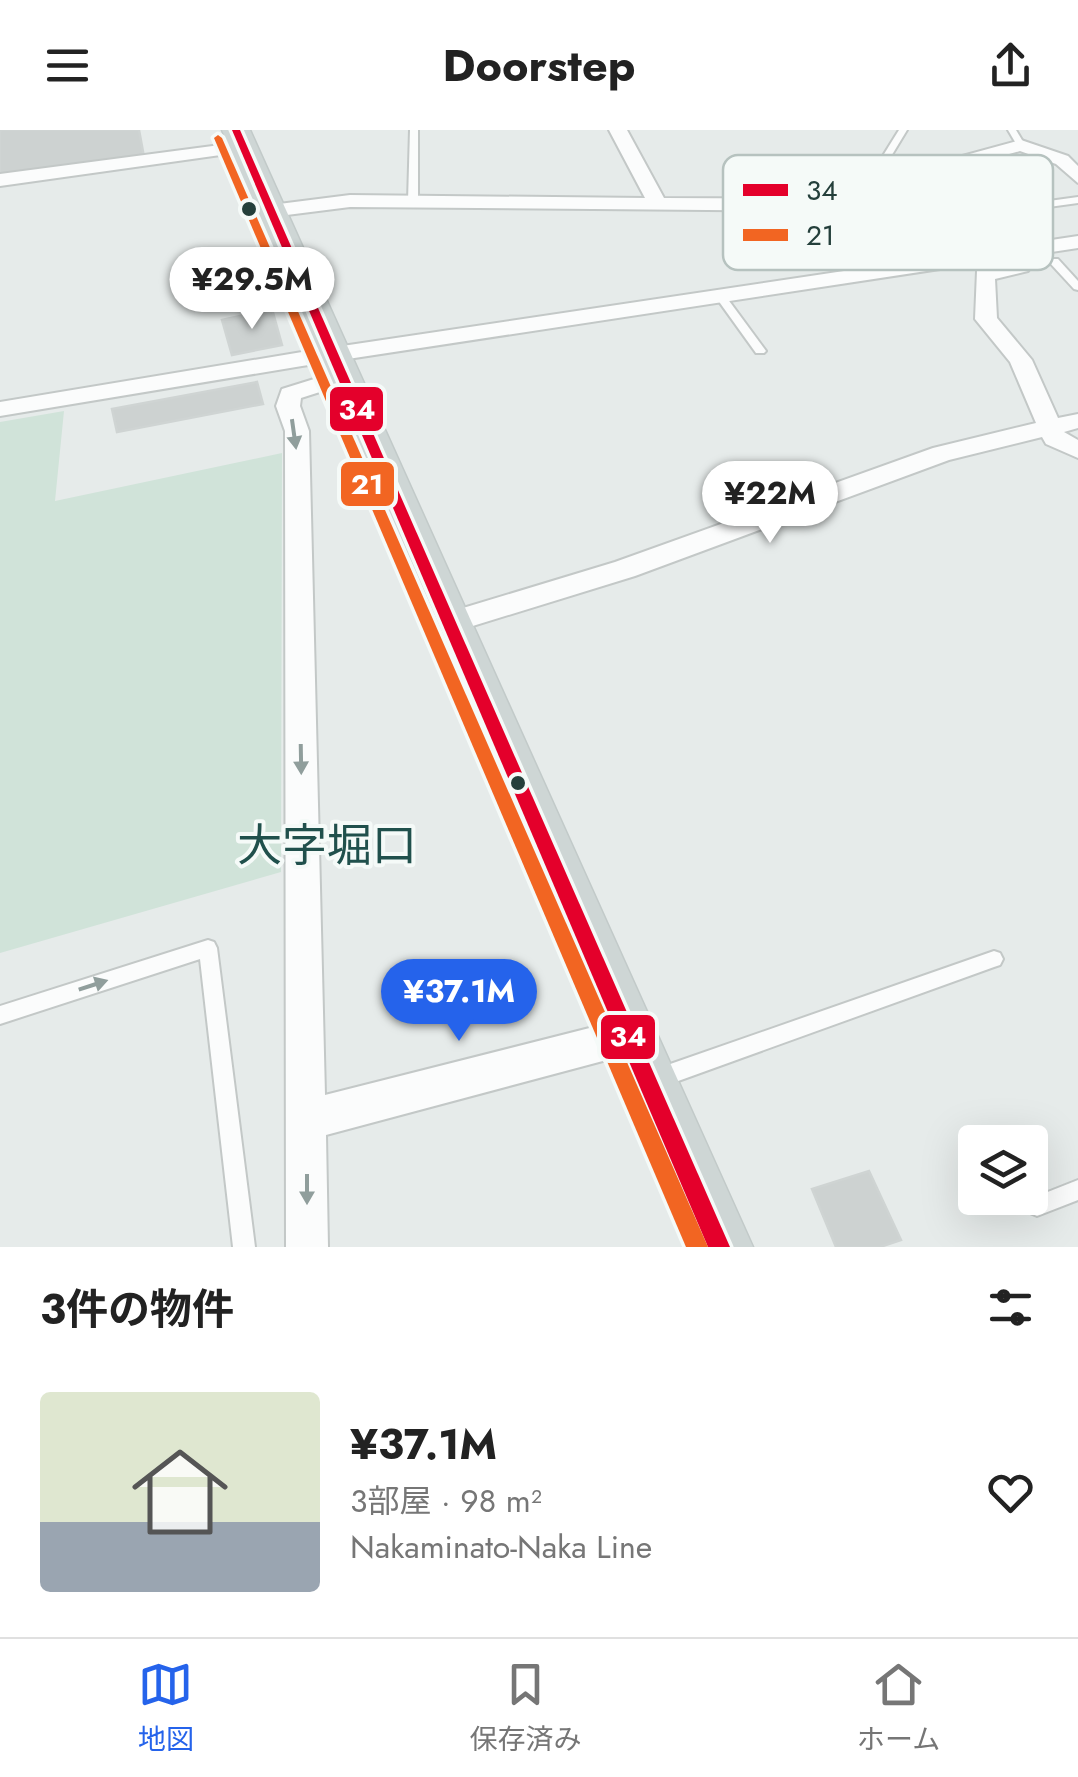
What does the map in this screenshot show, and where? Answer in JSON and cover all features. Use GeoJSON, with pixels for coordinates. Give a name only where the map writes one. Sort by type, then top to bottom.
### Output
{"type":"FeatureCollection","features":[{"type":"Feature","properties":{"kind":"main road"},"geometry":{"type":"LineString","coordinates":[[239,139],[719,1247]]}},
{"type":"Feature","properties":{"kind":"street"},"geometry":{"type":"LineString","coordinates":[[618,130],[657,203]]}},
{"type":"Feature","properties":{"kind":"street"},"geometry":{"type":"LineString","coordinates":[[975,155],[1017,138],[1052,155]]}},
{"type":"Feature","properties":{"kind":"street"},"geometry":{"type":"LineString","coordinates":[[0,180],[239,139]]}},
{"type":"Feature","properties":{"kind":"street"},"geometry":{"type":"LineString","coordinates":[[1053,156],[1078,177]]}},
{"type":"Feature","properties":{"kind":"street"},"geometry":{"type":"LineString","coordinates":[[271,212],[350,200],[723,205]]}},
{"type":"Feature","properties":{"kind":"street"},"geometry":{"type":"LineString","coordinates":[[1053,246],[1078,242]]}},
{"type":"Feature","properties":{"kind":"street"},"geometry":{"type":"LineString","coordinates":[[1054,261],[1078,255]]}},
{"type":"Feature","properties":{"kind":"street"},"geometry":{"type":"LineString","coordinates":[[0,409],[338,366],[720,296],[892,270]]}},
{"type":"Feature","properties":{"kind":"street"},"geometry":{"type":"LineString","coordinates":[[1009,270],[984,275],[986,319],[1021,360],[1055,440],[1078,450]]}},
{"type":"Feature","properties":{"kind":"street"},"geometry":{"type":"LineString","coordinates":[[307,1247],[297,432],[288,406],[290,394],[338,366]]}},
{"type":"Feature","properties":{"kind":"street"},"geometry":{"type":"LineString","coordinates":[[450,622],[625,569],[942,454],[1078,421]]}},
{"type":"Feature","properties":{"kind":"street"},"geometry":{"type":"LineString","coordinates":[[306,1120],[629,1036]]}},
{"type":"Feature","properties":{"kind":"lane"},"geometry":{"type":"LineString","coordinates":[[413,201],[414,130]]}},
{"type":"Feature","properties":{"kind":"lane"},"geometry":{"type":"LineString","coordinates":[[888,155],[903,130]]}},
{"type":"Feature","properties":{"kind":"lane"},"geometry":{"type":"LineString","coordinates":[[1053,203],[1078,200]]}},
{"type":"Feature","properties":{"kind":"lane"},"geometry":{"type":"LineString","coordinates":[[1054,261],[1078,287]]}},
{"type":"Feature","properties":{"kind":"lane"},"geometry":{"type":"LineString","coordinates":[[720,296],[760,352]]}},
{"type":"Feature","properties":{"kind":"lane"},"geometry":{"type":"LineString","coordinates":[[0,1015],[208,948],[244,1247]]}},
{"type":"Feature","properties":{"kind":"lane"},"geometry":{"type":"LineString","coordinates":[[648,1082],[994,959]]}},
{"type":"Feature","properties":{"kind":"lane"},"geometry":{"type":"LineString","coordinates":[[1048,1202],[1078,1190]]}},
{"type":"Feature","properties":{"kind":"green space"},"geometry":{"type":"Polygon","coordinates":[[[64,411],[55,501],[282,453],[281,872],[0,953],[0,422],[64,411]]]}},
{"type":"Feature","properties":{"kind":"building"},"geometry":{"type":"Polygon","coordinates":[[[0,130],[139,130],[144,157],[0,177],[0,130]]]}},
{"type":"Feature","properties":{"kind":"building"},"geometry":{"type":"Polygon","coordinates":[[[272,309],[282,345],[232,355],[222,320],[272,309]]]}},
{"type":"Feature","properties":{"kind":"building"},"geometry":{"type":"Polygon","coordinates":[[[257,382],[263,404],[117,432],[112,409],[257,382]]]}},
{"type":"Feature","properties":{"kind":"building"},"geometry":{"type":"Polygon","coordinates":[[[869,1171],[901,1240],[880,1247],[836,1247],[812,1189],[869,1171]]]}},
{"type":"Feature","properties":{"kind":"transit line","name":"34"},"geometry":{"type":"LineString","coordinates":[[236,130],[719,1247]]}},
{"type":"Feature","properties":{"kind":"transit line","name":"21"},"geometry":{"type":"LineString","coordinates":[[218,138],[697,1247]]}},
{"type":"Feature","properties":{"kind":"district","name":"大字堀口"},"geometry":{"type":"Point","coordinates":[327,845]}}]}
